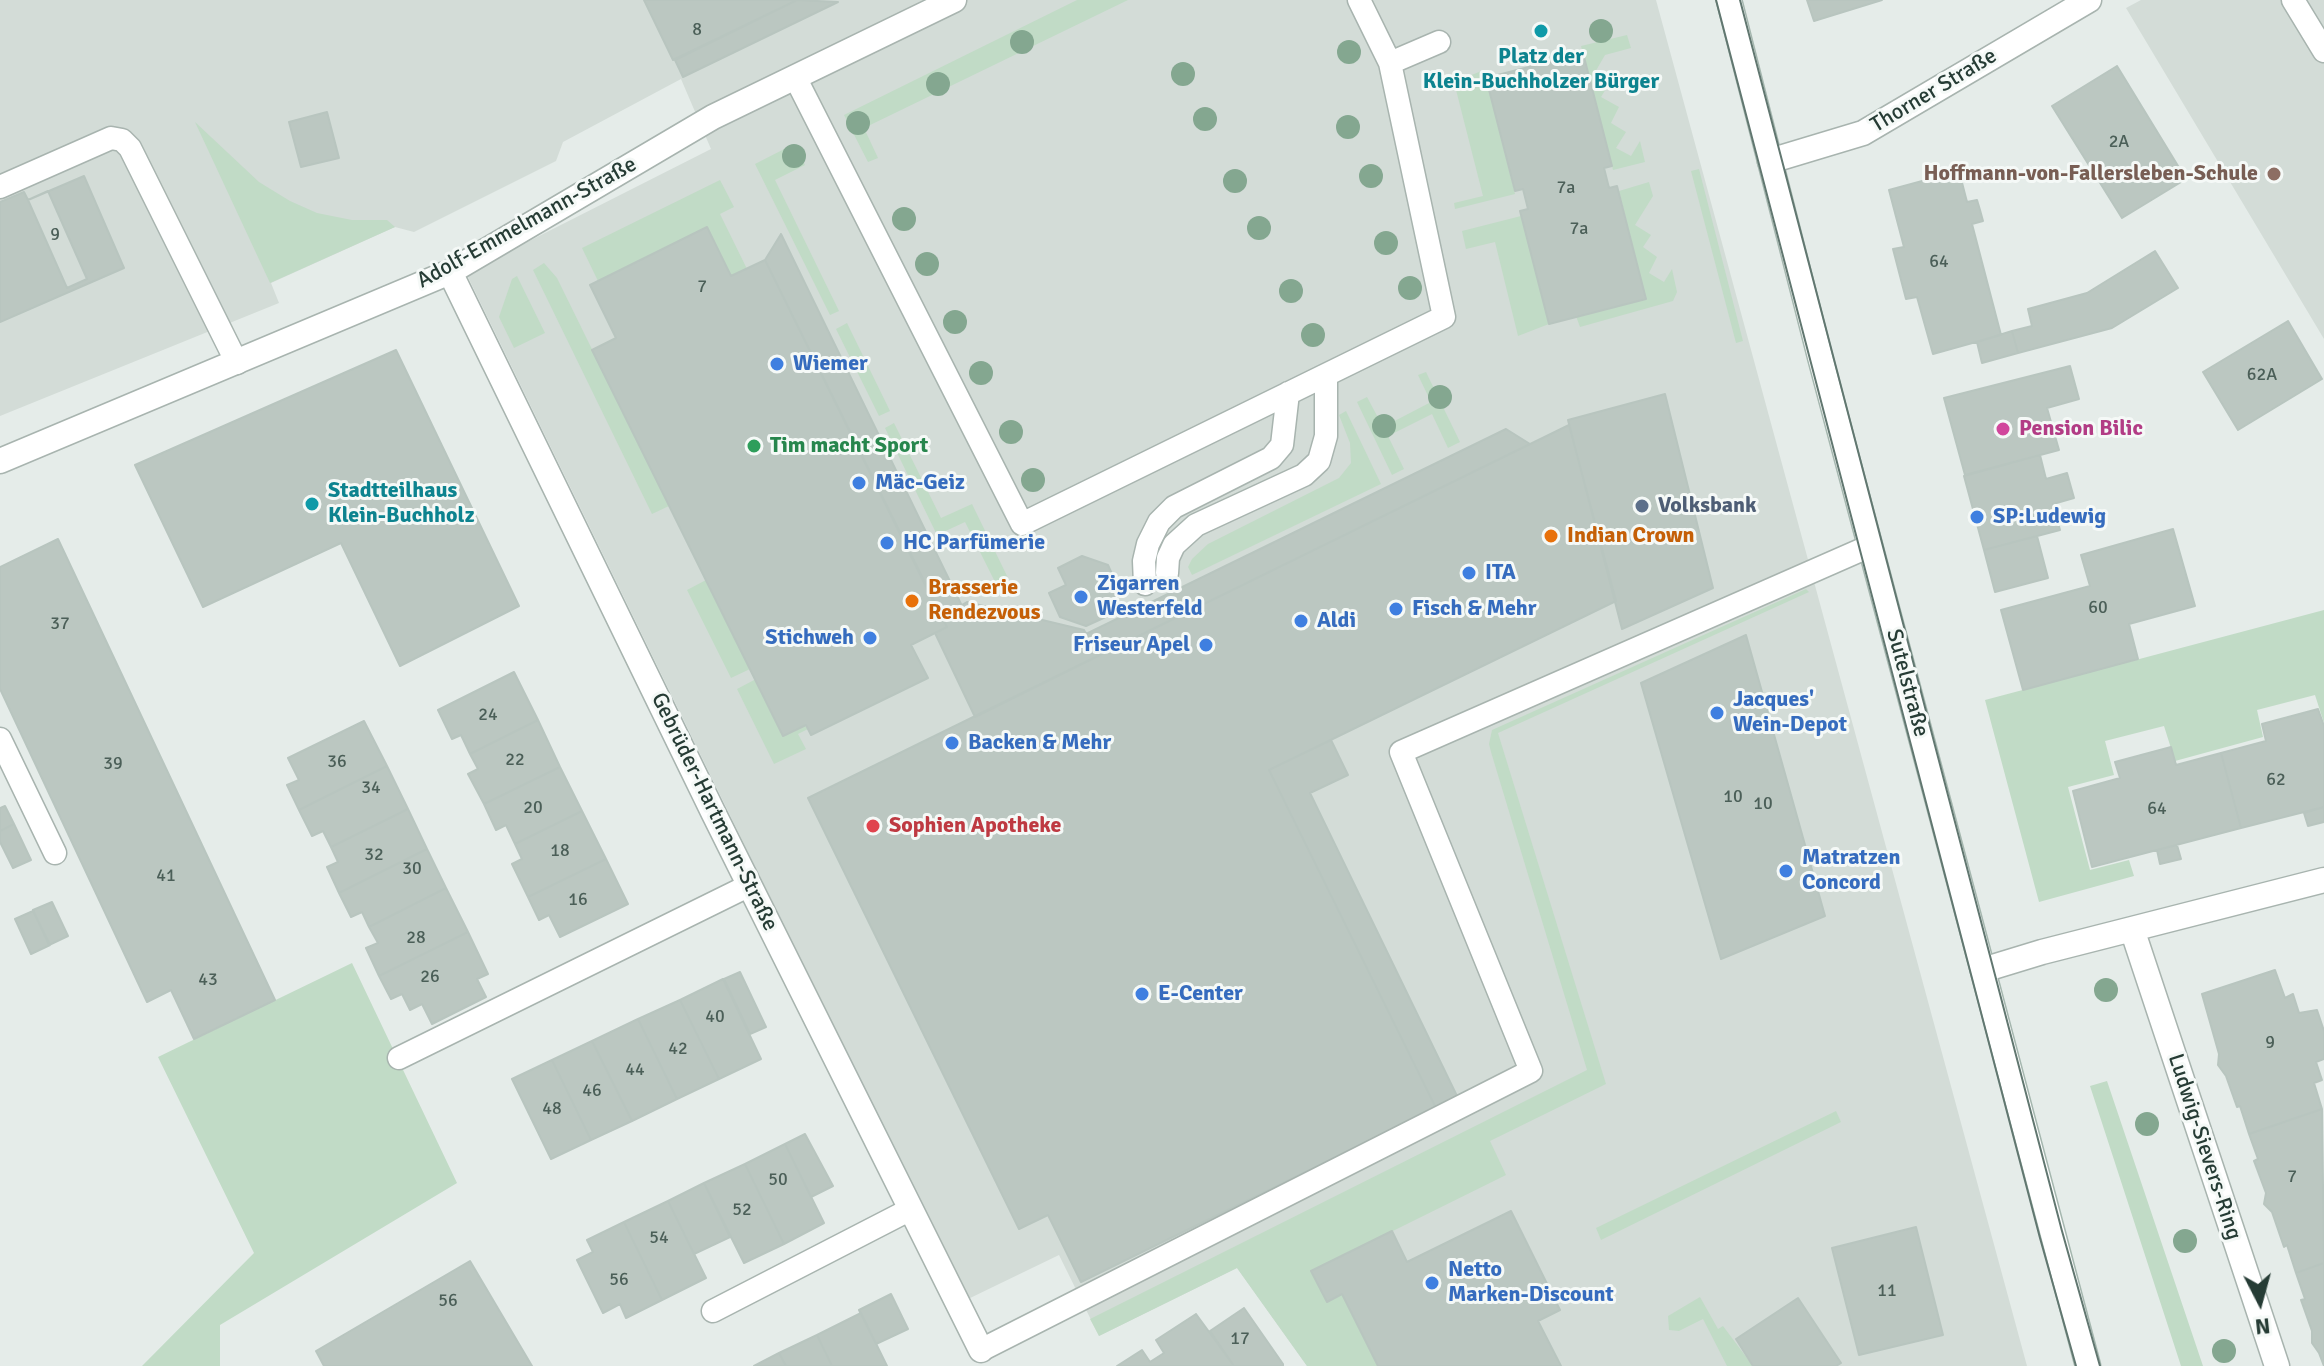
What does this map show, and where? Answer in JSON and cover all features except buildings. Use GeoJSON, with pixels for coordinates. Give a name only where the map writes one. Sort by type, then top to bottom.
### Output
{"type":"FeatureCollection","features":[{"type":"Feature","properties":{"kind":"street","name":"Adolf-Emmelmann-Straße"},"geometry":{"type":"LineString","coordinates":[[0,461],[450,272],[713,117],[795,77],[920,8],[954,0]]}},
{"type":"Feature","properties":{"kind":"street","name":"Sutelstraße"},"geometry":{"type":"LineString","coordinates":[[1729,0],[1870,546],[2088,1366]]}},
{"type":"Feature","properties":{"kind":"street","name":"Thorner Straße"},"geometry":{"type":"LineString","coordinates":[[1770,161],[1863,133],[2089,0]]}},
{"type":"Feature","properties":{"kind":"street","name":"Gebrüder-Hartmann-Straße"},"geometry":{"type":"LineString","coordinates":[[450,272],[981,1350]]}},
{"type":"Feature","properties":{"kind":"street"},"geometry":{"type":"LineString","coordinates":[[1983,970],[2324,880]]}},
{"type":"Feature","properties":{"kind":"street","name":"Ludwig-Sievers-Ring"},"geometry":{"type":"LineString","coordinates":[[2132,929],[2277,1366]]}},
{"type":"Feature","properties":{"kind":"lane"},"geometry":{"type":"LineString","coordinates":[[795,77],[1022,524],[1444,317],[1390,63],[1359,0]]}},
{"type":"Feature","properties":{"kind":"lane"},"geometry":{"type":"LineString","coordinates":[[2293,0],[2324,51]]}},
{"type":"Feature","properties":{"kind":"lane"},"geometry":{"type":"LineString","coordinates":[[1390,63],[1439,42]]}},
{"type":"Feature","properties":{"kind":"lane"},"geometry":{"type":"LineString","coordinates":[[0,187],[111,138],[122,140],[130,148],[237,363]]}},
{"type":"Feature","properties":{"kind":"lane"},"geometry":{"type":"LineString","coordinates":[[1167,573],[1168,558],[1174,545],[1196,525],[1304,475],[1319,461],[1326,436],[1326,375]]}},
{"type":"Feature","properties":{"kind":"lane"},"geometry":{"type":"LineString","coordinates":[[1145,584],[1144,561],[1159,522],[1174,507],[1271,458],[1282,445],[1288,393]]}},
{"type":"Feature","properties":{"kind":"lane"},"geometry":{"type":"LineString","coordinates":[[981,1350],[1531,1071],[1401,752],[1870,546]]}},
{"type":"Feature","properties":{"kind":"lane"},"geometry":{"type":"LineString","coordinates":[[0,739],[55,853]]}},
{"type":"Feature","properties":{"kind":"lane"},"geometry":{"type":"LineString","coordinates":[[399,1058],[750,885]]}},
{"type":"Feature","properties":{"kind":"lane"},"geometry":{"type":"LineString","coordinates":[[713,1311],[911,1209]]}},
{"type":"Feature","properties":{"kind":"shaded area"},"geometry":{"type":"Polygon","coordinates":[[[0,0],[1656,0],[2027,1366],[1307,1366],[1237,1268],[1099,1336],[1059,1255],[966,1300],[466,273],[711,149],[681,79],[563,142],[556,161],[414,232],[395,227],[271,283],[279,303],[0,416],[0,0]]]}},
{"type":"Feature","properties":{"kind":"shaded area","name":"Hoffmann-von-Fallersleben-Schule"},"geometry":{"type":"Polygon","coordinates":[[[2141,0],[2324,0],[2324,339],[2126,8],[2141,0]]]}},
{"type":"Feature","properties":{"kind":"green space"},"geometry":{"type":"Polygon","coordinates":[[[1077,0],[1128,0],[864,128],[878,158],[868,162],[844,115],[1077,0]]]}},
{"type":"Feature","properties":{"kind":"green space"},"geometry":{"type":"Polygon","coordinates":[[[1627,35],[1631,48],[1605,55],[1594,74],[1609,84],[1601,97],[1619,107],[1611,123],[1626,132],[1616,148],[1631,156],[1640,141],[1645,162],[1613,170],[1581,46],[1627,35]]]}},
{"type":"Feature","properties":{"kind":"green space"},"geometry":{"type":"Polygon","coordinates":[[[1484,70],[1515,194],[1455,209],[1454,203],[1483,196],[1454,82],[1484,70]]]}},
{"type":"Feature","properties":{"kind":"green space"},"geometry":{"type":"Polygon","coordinates":[[[195,122],[259,182],[290,201],[317,213],[352,220],[387,220],[395,227],[270,283],[195,122]]]}},
{"type":"Feature","properties":{"kind":"green space"},"geometry":{"type":"Polygon","coordinates":[[[794,144],[805,165],[775,180],[839,311],[830,315],[755,164],[794,144]]]}},
{"type":"Feature","properties":{"kind":"green space"},"geometry":{"type":"Polygon","coordinates":[[[1699,169],[1743,341],[1736,343],[1691,171],[1699,169]]]}},
{"type":"Feature","properties":{"kind":"green space"},"geometry":{"type":"Polygon","coordinates":[[[720,180],[734,207],[720,214],[747,269],[731,276],[707,228],[598,281],[582,248],[720,180]]]}},
{"type":"Feature","properties":{"kind":"green space"},"geometry":{"type":"Polygon","coordinates":[[[1649,182],[1653,196],[1635,225],[1651,235],[1643,247],[1657,257],[1649,273],[1664,282],[1672,269],[1677,292],[1673,301],[1580,327],[1576,316],[1646,299],[1619,191],[1649,182]]]}},
{"type":"Feature","properties":{"kind":"green space"},"geometry":{"type":"Polygon","coordinates":[[[1521,216],[1549,324],[1518,336],[1495,242],[1466,249],[1462,231],[1521,216]]]}},
{"type":"Feature","properties":{"kind":"green space"},"geometry":{"type":"Polygon","coordinates":[[[544,263],[557,278],[669,506],[652,514],[533,270],[544,263]]]}},
{"type":"Feature","properties":{"kind":"green space"},"geometry":{"type":"Polygon","coordinates":[[[517,276],[545,333],[514,348],[499,317],[512,279],[517,276]]]}},
{"type":"Feature","properties":{"kind":"green space"},"geometry":{"type":"Polygon","coordinates":[[[847,323],[890,411],[879,416],[836,329],[847,323]]]}},
{"type":"Feature","properties":{"kind":"green space"},"geometry":{"type":"Polygon","coordinates":[[[1426,372],[1460,442],[1448,448],[1432,414],[1388,436],[1404,469],[1392,475],[1357,402],[1367,397],[1383,427],[1431,402],[1418,375],[1426,372]]]}},
{"type":"Feature","properties":{"kind":"green space"},"geometry":{"type":"Polygon","coordinates":[[[1346,411],[1381,484],[1192,575],[1188,567],[1192,559],[1208,544],[1339,478],[1351,463],[1350,443],[1339,415],[1346,411]]]}},
{"type":"Feature","properties":{"kind":"green space"},"geometry":{"type":"Polygon","coordinates":[[[894,423],[941,518],[972,504],[1008,578],[996,584],[965,522],[937,535],[885,428],[894,423]]]}},
{"type":"Feature","properties":{"kind":"green space"},"geometry":{"type":"Polygon","coordinates":[[[706,580],[750,669],[731,678],[687,590],[706,580]]]}},
{"type":"Feature","properties":{"kind":"green space"},"geometry":{"type":"Polygon","coordinates":[[[1806,589],[1809,592],[1498,733],[1606,1084],[1490,1141],[1506,1175],[1312,1271],[1327,1302],[1342,1294],[1378,1366],[1307,1366],[1237,1268],[1099,1336],[1090,1319],[1587,1070],[1491,752],[1492,730],[1806,589]]]}},
{"type":"Feature","properties":{"kind":"green space"},"geometry":{"type":"Polygon","coordinates":[[[2324,610],[2324,723],[2315,695],[2257,710],[2263,737],[2175,761],[2164,726],[2105,741],[2114,775],[2068,787],[2090,870],[2129,860],[2134,876],[2039,902],[1985,700],[2324,610]]]}},
{"type":"Feature","properties":{"kind":"green space"},"geometry":{"type":"Polygon","coordinates":[[[756,679],[808,729],[798,734],[806,749],[774,764],[737,689],[756,679]]]}},
{"type":"Feature","properties":{"kind":"green space"},"geometry":{"type":"Polygon","coordinates":[[[352,963],[457,1183],[220,1325],[220,1366],[142,1366],[254,1253],[158,1057],[352,963]]]}},
{"type":"Feature","properties":{"kind":"green space"},"geometry":{"type":"Polygon","coordinates":[[[2107,1081],[2203,1366],[2181,1366],[2090,1086],[2107,1081]]]}},
{"type":"Feature","properties":{"kind":"green space"},"geometry":{"type":"Polygon","coordinates":[[[1836,1111],[1841,1122],[1601,1240],[1596,1228],[1836,1111]]]}},
{"type":"Feature","properties":{"kind":"green space"},"geometry":{"type":"Polygon","coordinates":[[[1700,1297],[1718,1329],[1723,1326],[1753,1366],[1727,1366],[1703,1319],[1679,1331],[1669,1330],[1668,1316],[1700,1297]]]}},
{"type":"Feature","properties":{"kind":"tram line"},"geometry":{"type":"LineString","coordinates":[[1716,0],[2076,1366]]}},
{"type":"Feature","properties":{"kind":"tram line"},"geometry":{"type":"LineString","coordinates":[[1740,0],[2100,1366]]}},
{"type":"Feature","properties":{"kind":"place","name":"Platz der Klein-Buchholzer Bürger"},"geometry":{"type":"Point","coordinates":[1541,31]}},
{"type":"Feature","properties":{"kind":"place","name":"Hoffmann-von-Fallersleben-Schule"},"geometry":{"type":"Point","coordinates":[2274,174]}},
{"type":"Feature","properties":{"kind":"place","name":"Wiemer"},"geometry":{"type":"Point","coordinates":[777,364]}},
{"type":"Feature","properties":{"kind":"place","name":"Pension Bilic"},"geometry":{"type":"Point","coordinates":[2003,429]}},
{"type":"Feature","properties":{"kind":"place","name":"Tim macht Sport"},"geometry":{"type":"Point","coordinates":[754,446]}},
{"type":"Feature","properties":{"kind":"place","name":"Mäc-Geiz"},"geometry":{"type":"Point","coordinates":[859,483]}},
{"type":"Feature","properties":{"kind":"place","name":"Stadtteilhaus Klein-Buchholz"},"geometry":{"type":"Point","coordinates":[312,504]}},
{"type":"Feature","properties":{"kind":"place","name":"Volksbank"},"geometry":{"type":"Point","coordinates":[1642,506]}},
{"type":"Feature","properties":{"kind":"place","name":"SP:Ludewig"},"geometry":{"type":"Point","coordinates":[1977,517]}},
{"type":"Feature","properties":{"kind":"place","name":"Indian Crown"},"geometry":{"type":"Point","coordinates":[1551,536]}},
{"type":"Feature","properties":{"kind":"place","name":"HC Parfümerie"},"geometry":{"type":"Point","coordinates":[887,543]}},
{"type":"Feature","properties":{"kind":"place","name":"ITA"},"geometry":{"type":"Point","coordinates":[1469,573]}},
{"type":"Feature","properties":{"kind":"place","name":"Zigarren Westerfeld"},"geometry":{"type":"Point","coordinates":[1081,597]}},
{"type":"Feature","properties":{"kind":"place","name":"Brasserie Rendezvous"},"geometry":{"type":"Point","coordinates":[912,601]}},
{"type":"Feature","properties":{"kind":"place","name":"Fisch & Mehr"},"geometry":{"type":"Point","coordinates":[1396,609]}},
{"type":"Feature","properties":{"kind":"place","name":"Aldi"},"geometry":{"type":"Point","coordinates":[1301,621]}},
{"type":"Feature","properties":{"kind":"place","name":"Stichweh"},"geometry":{"type":"Point","coordinates":[870,638]}},
{"type":"Feature","properties":{"kind":"place","name":"Friseur Apel"},"geometry":{"type":"Point","coordinates":[1206,645]}},
{"type":"Feature","properties":{"kind":"place","name":"Jacques' Wein-Depot"},"geometry":{"type":"Point","coordinates":[1717,713]}},
{"type":"Feature","properties":{"kind":"place","name":"Backen & Mehr"},"geometry":{"type":"Point","coordinates":[952,743]}},
{"type":"Feature","properties":{"kind":"place","name":"Sophien Apotheke"},"geometry":{"type":"Point","coordinates":[873,826]}},
{"type":"Feature","properties":{"kind":"place","name":"Matratzen Concord"},"geometry":{"type":"Point","coordinates":[1786,871]}},
{"type":"Feature","properties":{"kind":"place","name":"E-Center"},"geometry":{"type":"Point","coordinates":[1142,994]}},
{"type":"Feature","properties":{"kind":"place","name":"Netto Marken-Discount"},"geometry":{"type":"Point","coordinates":[1432,1283]}}]}
